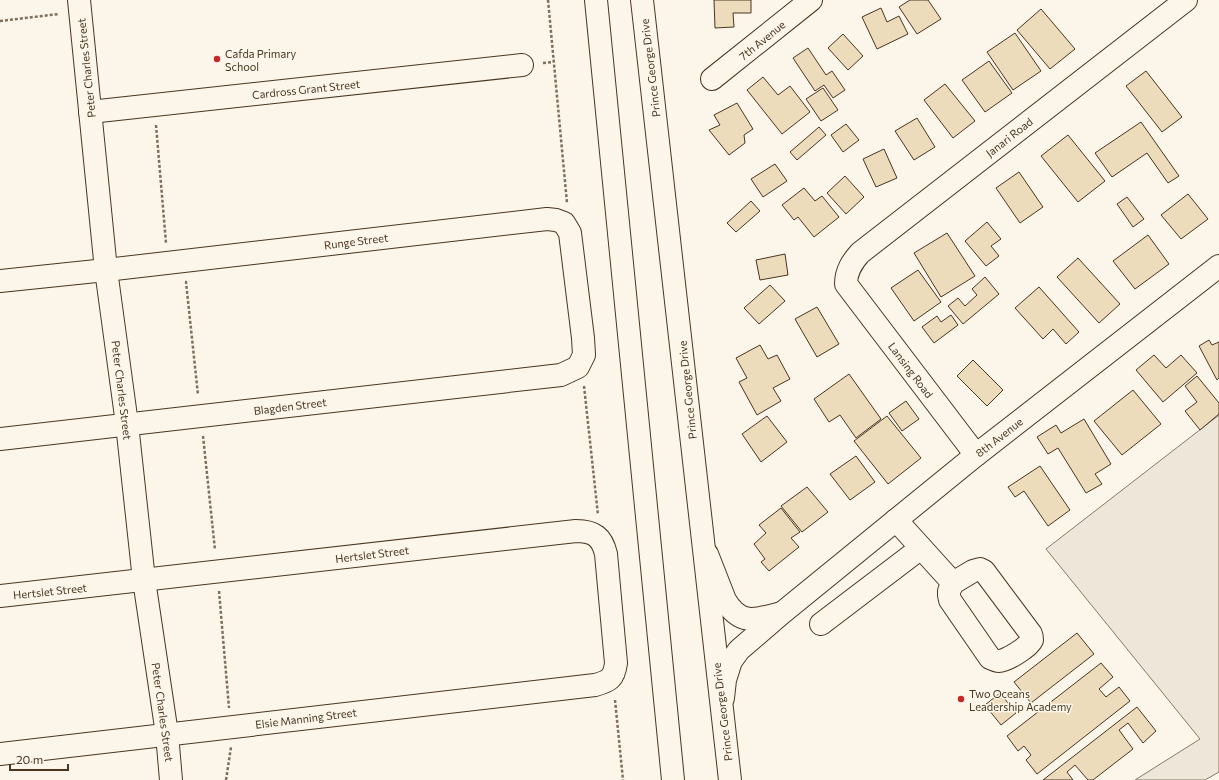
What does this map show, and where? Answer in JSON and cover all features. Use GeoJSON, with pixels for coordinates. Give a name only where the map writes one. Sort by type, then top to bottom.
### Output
{"type":"FeatureCollection","features":[{"type":"Feature","properties":{"kind":"street"},"geometry":{"type":"LineString","coordinates":[[596,0],[673,780]]}},
{"type":"Feature","properties":{"kind":"street","name":"Prince George Drive"},"geometry":{"type":"LineString","coordinates":[[642,0],[730,780]]}},
{"type":"Feature","properties":{"kind":"street","name":"7th Avenue"},"geometry":{"type":"LineString","coordinates":[[712,79],[811,0]]}},
{"type":"Feature","properties":{"kind":"street","name":"Janari Road"},"geometry":{"type":"LineString","coordinates":[[846,284],[846,276],[849,268],[860,253],[1186,0]]}},
{"type":"Feature","properties":{"kind":"street","name":"Peter Charles Street"},"geometry":{"type":"LineString","coordinates":[[79,6],[106,270],[127,424],[144,580],[167,734],[171,780]]}},
{"type":"Feature","properties":{"kind":"street","name":"Cardross Grant Street"},"geometry":{"type":"LineString","coordinates":[[90,112],[522,65]]}},
{"type":"Feature","properties":{"kind":"street","name":"Runge Street"},"geometry":{"type":"LineString","coordinates":[[0,281],[547,219],[556,220],[564,223],[570,233],[583,338],[584,355],[581,373]]}},
{"type":"Feature","properties":{"kind":"street","name":"8th Avenue"},"geometry":{"type":"LineString","coordinates":[[722,708],[725,680],[731,661],[739,650],[782,613],[976,455],[1219,266]]}},
{"type":"Feature","properties":{"kind":"street","name":"Lansing Road"},"geometry":{"type":"LineString","coordinates":[[846,284],[976,455]]}},
{"type":"Feature","properties":{"kind":"street","name":"Blagden Street"},"geometry":{"type":"LineString","coordinates":[[0,439],[581,373]]}},
{"type":"Feature","properties":{"kind":"street"},"geometry":{"type":"LineString","coordinates":[[896,520],[953,583]]}},
{"type":"Feature","properties":{"kind":"street","name":"Hertslet Street"},"geometry":{"type":"LineString","coordinates":[[0,596],[553,533],[586,531],[595,534],[603,543],[606,554],[616,663],[611,678]]}},
{"type":"Feature","properties":{"kind":"street","name":"8th Avenue"},"geometry":{"type":"LineString","coordinates":[[704,548],[725,600],[735,613],[755,620],[782,613]]}},
{"type":"Feature","properties":{"kind":"street"},"geometry":{"type":"LineString","coordinates":[[820,624],[921,548]]}},
{"type":"Feature","properties":{"kind":"street","name":"Elsie Manning Street"},"geometry":{"type":"LineString","coordinates":[[0,754],[605,683],[611,678]]}},
{"type":"Feature","properties":{"kind":"path"},"geometry":{"type":"LineString","coordinates":[[548,0],[567,204]]}},
{"type":"Feature","properties":{"kind":"path"},"geometry":{"type":"LineString","coordinates":[[0,21],[79,6]]}},
{"type":"Feature","properties":{"kind":"path"},"geometry":{"type":"LineString","coordinates":[[581,373],[598,521]]}},
{"type":"Feature","properties":{"kind":"path"},"geometry":{"type":"LineString","coordinates":[[615,699],[624,780]]}},
{"type":"Feature","properties":{"kind":"shaded area"},"geometry":{"type":"Polygon","coordinates":[[[1219,415],[1219,772],[1205,780],[1135,780],[1200,739],[1046,549],[1219,415]]]}},
{"type":"Feature","properties":{"kind":"building"},"geometry":{"type":"Polygon","coordinates":[[[714,0],[751,0],[751,13],[733,13],[734,27],[715,28],[714,0]]]}},
{"type":"Feature","properties":{"kind":"building"},"geometry":{"type":"Polygon","coordinates":[[[910,0],[928,0],[941,19],[917,34],[899,7],[910,0]]]}},
{"type":"Feature","properties":{"kind":"building"},"geometry":{"type":"Polygon","coordinates":[[[881,8],[887,22],[899,16],[908,34],[877,49],[862,17],[881,8]]]}},
{"type":"Feature","properties":{"kind":"building"},"geometry":{"type":"Polygon","coordinates":[[[1041,9],[1075,49],[1050,69],[1017,30],[1041,9]]]}},
{"type":"Feature","properties":{"kind":"building"},"geometry":{"type":"Polygon","coordinates":[[[1015,33],[1041,71],[1013,90],[987,52],[1015,33]]]}},
{"type":"Feature","properties":{"kind":"building"},"geometry":{"type":"Polygon","coordinates":[[[843,34],[863,56],[848,70],[828,48],[843,34]]]}},
{"type":"Feature","properties":{"kind":"building"},"geometry":{"type":"Polygon","coordinates":[[[808,48],[826,75],[832,71],[845,90],[833,98],[824,85],[815,91],[793,58],[808,48]]]}},
{"type":"Feature","properties":{"kind":"building"},"geometry":{"type":"Polygon","coordinates":[[[989,61],[1012,93],[985,112],[962,80],[989,61]]]}},
{"type":"Feature","properties":{"kind":"building"},"geometry":{"type":"Polygon","coordinates":[[[1146,71],[1182,117],[1162,132],[1126,86],[1146,71]]]}},
{"type":"Feature","properties":{"kind":"building"},"geometry":{"type":"Polygon","coordinates":[[[763,77],[778,95],[790,86],[810,112],[782,134],[747,90],[763,77]]]}},
{"type":"Feature","properties":{"kind":"building"},"geometry":{"type":"Polygon","coordinates":[[[945,84],[975,121],[953,138],[924,100],[945,84]]]}},
{"type":"Feature","properties":{"kind":"building"},"geometry":{"type":"Polygon","coordinates":[[[823,88],[838,110],[821,121],[806,99],[823,88]]]}},
{"type":"Feature","properties":{"kind":"building"},"geometry":{"type":"Polygon","coordinates":[[[737,103],[753,129],[744,135],[745,143],[729,155],[709,130],[720,125],[714,115],[737,103]]]}},
{"type":"Feature","properties":{"kind":"building"},"geometry":{"type":"Polygon","coordinates":[[[917,118],[935,147],[914,160],[895,131],[917,118]]]}},
{"type":"Feature","properties":{"kind":"building"},"geometry":{"type":"Polygon","coordinates":[[[1141,122],[1179,176],[1168,183],[1147,153],[1112,177],[1095,153],[1141,122]]]}},
{"type":"Feature","properties":{"kind":"building"},"geometry":{"type":"Polygon","coordinates":[[[846,124],[859,140],[843,152],[831,135],[846,124]]]}},
{"type":"Feature","properties":{"kind":"building"},"geometry":{"type":"Polygon","coordinates":[[[819,127],[826,135],[797,160],[790,152],[819,127]]]}},
{"type":"Feature","properties":{"kind":"building"},"geometry":{"type":"Polygon","coordinates":[[[1068,135],[1105,181],[1078,202],[1041,156],[1068,135]]]}},
{"type":"Feature","properties":{"kind":"building"},"geometry":{"type":"Polygon","coordinates":[[[884,149],[897,178],[876,187],[863,159],[884,149]]]}},
{"type":"Feature","properties":{"kind":"building"},"geometry":{"type":"Polygon","coordinates":[[[775,164],[787,181],[763,197],[751,179],[775,164]]]}},
{"type":"Feature","properties":{"kind":"building"},"geometry":{"type":"Polygon","coordinates":[[[1019,172],[1043,207],[1020,223],[996,188],[1019,172]]]}},
{"type":"Feature","properties":{"kind":"building"},"geometry":{"type":"Polygon","coordinates":[[[845,176],[864,197],[846,214],[827,193],[845,176]]]}},
{"type":"Feature","properties":{"kind":"building"},"geometry":{"type":"Polygon","coordinates":[[[804,188],[815,201],[822,196],[839,217],[814,237],[798,217],[794,220],[782,205],[804,188]]]}},
{"type":"Feature","properties":{"kind":"building"},"geometry":{"type":"Polygon","coordinates":[[[1188,194],[1208,219],[1181,239],[1161,215],[1188,194]]]}},
{"type":"Feature","properties":{"kind":"building"},"geometry":{"type":"Polygon","coordinates":[[[1127,197],[1144,219],[1133,227],[1117,204],[1127,197]]]}},
{"type":"Feature","properties":{"kind":"building"},"geometry":{"type":"Polygon","coordinates":[[[751,201],[760,211],[736,232],[727,223],[751,201]]]}},
{"type":"Feature","properties":{"kind":"building"},"geometry":{"type":"Polygon","coordinates":[[[987,222],[1001,239],[991,246],[999,256],[986,266],[965,241],[987,222]]]}},
{"type":"Feature","properties":{"kind":"building"},"geometry":{"type":"Polygon","coordinates":[[[947,233],[975,276],[941,297],[914,253],[947,233]]]}},
{"type":"Feature","properties":{"kind":"building"},"geometry":{"type":"Polygon","coordinates":[[[1148,235],[1169,264],[1135,289],[1113,261],[1148,235]]]}},
{"type":"Feature","properties":{"kind":"building"},"geometry":{"type":"Polygon","coordinates":[[[785,254],[788,275],[760,280],[756,260],[785,254]]]}},
{"type":"Feature","properties":{"kind":"building"},"geometry":{"type":"Polygon","coordinates":[[[1078,258],[1120,304],[1099,323],[1057,277],[1078,258]]]}},
{"type":"Feature","properties":{"kind":"building"},"geometry":{"type":"Polygon","coordinates":[[[918,270],[941,302],[914,321],[891,288],[918,270]]]}},
{"type":"Feature","properties":{"kind":"building"},"geometry":{"type":"Polygon","coordinates":[[[985,277],[999,294],[963,324],[948,306],[958,298],[965,306],[977,295],[972,289],[985,277]]]}},
{"type":"Feature","properties":{"kind":"building"},"geometry":{"type":"Polygon","coordinates":[[[770,285],[785,301],[759,324],[744,308],[770,285]]]}},
{"type":"Feature","properties":{"kind":"building"},"geometry":{"type":"Polygon","coordinates":[[[1039,287],[1079,332],[1066,344],[1053,329],[1043,339],[1015,308],[1039,287]]]}},
{"type":"Feature","properties":{"kind":"building"},"geometry":{"type":"Polygon","coordinates":[[[817,307],[839,344],[817,357],[795,319],[817,307]]]}},
{"type":"Feature","properties":{"kind":"building"},"geometry":{"type":"Polygon","coordinates":[[[951,315],[958,325],[934,343],[922,327],[937,316],[941,322],[951,315]]]}},
{"type":"Feature","properties":{"kind":"building"},"geometry":{"type":"Polygon","coordinates":[[[1209,340],[1212,345],[1219,342],[1219,378],[1217,380],[1199,346],[1209,340]]]}},
{"type":"Feature","properties":{"kind":"building"},"geometry":{"type":"Polygon","coordinates":[[[760,345],[768,359],[777,355],[790,379],[773,388],[781,401],[757,415],[739,382],[747,378],[736,358],[760,345]]]}},
{"type":"Feature","properties":{"kind":"building"},"geometry":{"type":"Polygon","coordinates":[[[1154,355],[1166,368],[1181,355],[1197,373],[1163,402],[1136,370],[1154,355]]]}},
{"type":"Feature","properties":{"kind":"building"},"geometry":{"type":"Polygon","coordinates":[[[973,360],[1003,390],[987,406],[957,376],[973,360]]]}},
{"type":"Feature","properties":{"kind":"building"},"geometry":{"type":"Polygon","coordinates":[[[849,374],[881,419],[856,438],[840,415],[829,422],[814,399],[849,374]]]}},
{"type":"Feature","properties":{"kind":"building"},"geometry":{"type":"Polygon","coordinates":[[[1197,376],[1219,403],[1219,414],[1200,430],[1185,411],[1197,402],[1185,386],[1197,376]]]}},
{"type":"Feature","properties":{"kind":"building"},"geometry":{"type":"Polygon","coordinates":[[[1133,390],[1161,424],[1122,455],[1094,421],[1133,390]]]}},
{"type":"Feature","properties":{"kind":"building"},"geometry":{"type":"Polygon","coordinates":[[[906,401],[919,419],[902,431],[889,413],[906,401]]]}},
{"type":"Feature","properties":{"kind":"building"},"geometry":{"type":"Polygon","coordinates":[[[767,416],[787,442],[761,462],[742,434],[767,416]]]}},
{"type":"Feature","properties":{"kind":"building"},"geometry":{"type":"Polygon","coordinates":[[[887,416],[921,458],[888,484],[854,441],[887,416]]]}},
{"type":"Feature","properties":{"kind":"building"},"geometry":{"type":"Polygon","coordinates":[[[1084,419],[1111,464],[1095,474],[1102,484],[1086,493],[1058,448],[1048,454],[1037,437],[1056,425],[1061,433],[1084,419]]]}},
{"type":"Feature","properties":{"kind":"building"},"geometry":{"type":"Polygon","coordinates":[[[856,456],[875,482],[850,500],[830,474],[856,456]]]}},
{"type":"Feature","properties":{"kind":"building"},"geometry":{"type":"Polygon","coordinates":[[[1040,466],[1070,510],[1048,526],[1024,491],[1015,497],[1008,487],[1040,466]]]}},
{"type":"Feature","properties":{"kind":"building"},"geometry":{"type":"Polygon","coordinates":[[[807,487],[828,512],[802,532],[781,506],[807,487]]]}},
{"type":"Feature","properties":{"kind":"building"},"geometry":{"type":"Polygon","coordinates":[[[781,508],[800,532],[791,538],[799,547],[769,571],[761,562],[765,559],[754,544],[766,533],[759,525],[781,508]]]}},
{"type":"Feature","properties":{"kind":"building"},"geometry":{"type":"Polygon","coordinates":[[[1077,633],[1094,654],[1031,703],[1014,682],[1077,633]]]}},
{"type":"Feature","properties":{"kind":"building"},"geometry":{"type":"Polygon","coordinates":[[[1101,663],[1113,677],[1099,689],[1106,697],[1119,687],[1130,701],[1037,774],[1026,760],[1031,755],[1024,746],[1018,751],[1007,736],[1101,663]]]}},
{"type":"Feature","properties":{"kind":"building"},"geometry":{"type":"Polygon","coordinates":[[[1000,693],[1016,713],[1001,725],[985,705],[1000,693]]]}},
{"type":"Feature","properties":{"kind":"building"},"geometry":{"type":"Polygon","coordinates":[[[1137,707],[1156,731],[1143,743],[1128,723],[1119,730],[1133,749],[1093,780],[1088,780],[1075,765],[1067,772],[1073,780],[1043,780],[1137,707]]]}},
{"type":"Feature","properties":{"kind":"place","name":"Cafda Primary School"},"geometry":{"type":"Point","coordinates":[217,59]}},
{"type":"Feature","properties":{"kind":"place","name":"Two Oceans Leadership Academy"},"geometry":{"type":"Point","coordinates":[961,699]}}]}
